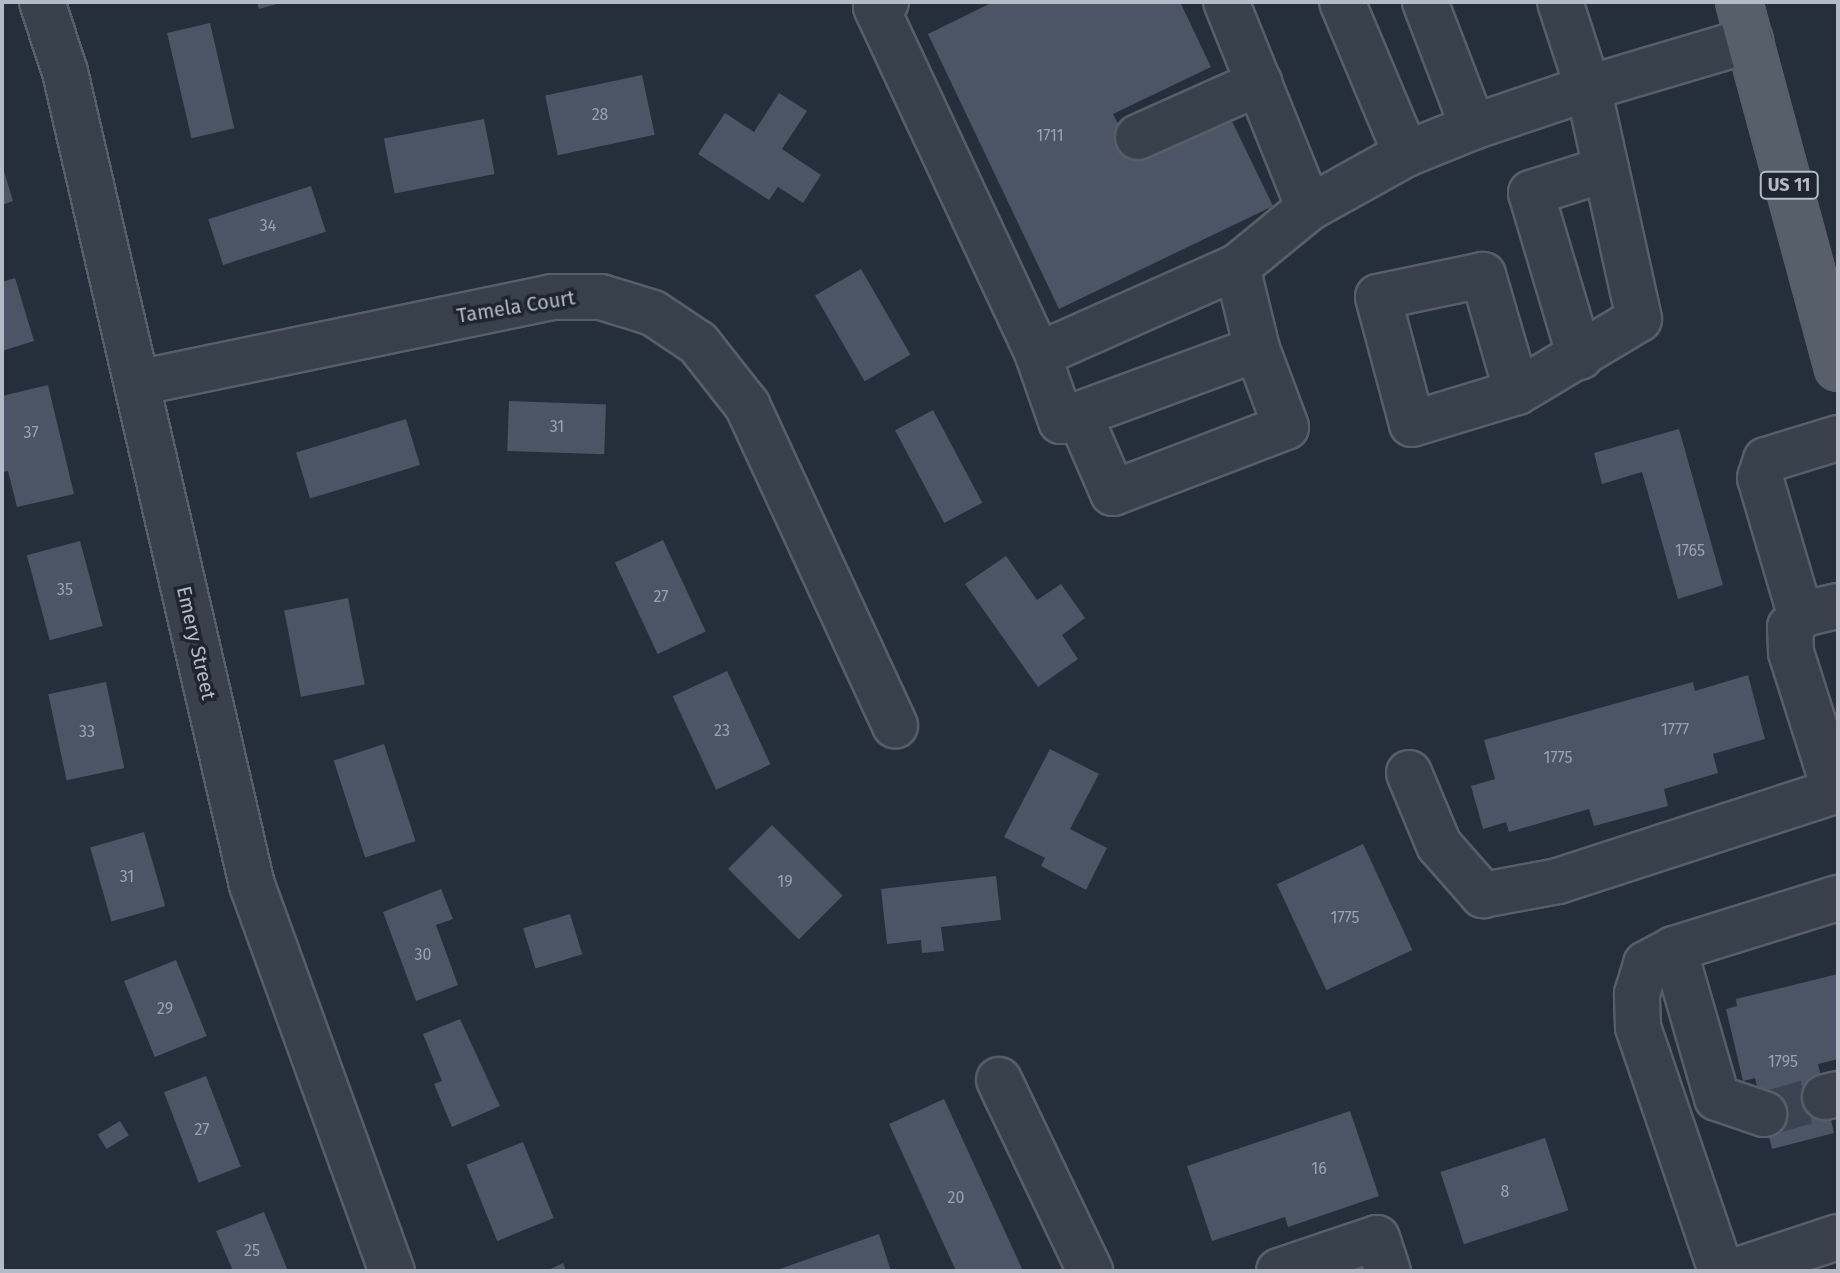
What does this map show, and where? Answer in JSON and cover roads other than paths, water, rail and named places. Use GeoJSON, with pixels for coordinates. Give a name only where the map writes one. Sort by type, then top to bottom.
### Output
{"type":"FeatureCollection","features":[{"type":"Feature","properties":{"kind":"main road","name":"US 11"},"geometry":{"type":"LineString","coordinates":[[1744,21],[1838,368]]}},
{"type":"Feature","properties":{"kind":"street","name":"Emery Street"},"geometry":{"type":"LineString","coordinates":[[42,2],[65,72],[252,885],[392,1271]]}},
{"type":"Feature","properties":{"kind":"street"},"geometry":{"type":"LineString","coordinates":[[886,2],[876,7],[1038,355],[1061,421],[1080,417],[1257,349]]}},
{"type":"Feature","properties":{"kind":"street"},"geometry":{"type":"LineString","coordinates":[[1226,2],[1309,208]]}},
{"type":"Feature","properties":{"kind":"street"},"geometry":{"type":"LineString","coordinates":[[1342,2],[1406,154]]}},
{"type":"Feature","properties":{"kind":"street"},"geometry":{"type":"LineString","coordinates":[[1425,2],[1473,127]]}},
{"type":"Feature","properties":{"kind":"street"},"geometry":{"type":"LineString","coordinates":[[1517,392],[1639,319],[1603,170],[1588,88],[1560,2]]}},
{"type":"Feature","properties":{"kind":"street"},"geometry":{"type":"LineString","coordinates":[[1038,355],[1237,267],[1309,208],[1406,154],[1473,127],[1588,88],[1744,21]]}},
{"type":"Feature","properties":{"kind":"street"},"geometry":{"type":"LineString","coordinates":[[1138,137],[1259,83]]}},
{"type":"Feature","properties":{"kind":"street"},"geometry":{"type":"LineString","coordinates":[[1580,357],[1531,193],[1603,170]]}},
{"type":"Feature","properties":{"kind":"street"},"geometry":{"type":"LineString","coordinates":[[1080,417],[1113,493],[1286,427],[1257,349],[1237,267]]}},
{"type":"Feature","properties":{"kind":"street","name":"Tamela Court"},"geometry":{"type":"LineString","coordinates":[[137,383],[551,297],[601,297],[653,313],[698,343],[747,405],[895,725]]}},
{"type":"Feature","properties":{"kind":"street"},"geometry":{"type":"LineString","coordinates":[[1409,773],[1439,845],[1483,895],[1558,881],[1837,790],[1791,652],[1790,627],[1820,611],[1760,478],[1766,460],[1838,438]]}},
{"type":"Feature","properties":{"kind":"street"},"geometry":{"type":"LineString","coordinates":[[1721,1271],[1638,1027],[1637,994],[1646,964],[1674,949],[1838,898]]}},
{"type":"Feature","properties":{"kind":"street"},"geometry":{"type":"LineString","coordinates":[[1674,949],[1717,1098],[1764,1114]]}},
{"type":"Feature","properties":{"kind":"street"},"geometry":{"type":"LineString","coordinates":[[999,1080],[1090,1271]]}},
{"type":"Feature","properties":{"kind":"street"},"geometry":{"type":"LineString","coordinates":[[1735,1271],[1838,1237]]}},
{"type":"Feature","properties":{"kind":"street"},"geometry":{"type":"LineString","coordinates":[[1279,1271],[1377,1238],[1388,1271]]}},
{"type":"Feature","properties":{"kind":"tunnel"},"geometry":{"type":"LineString","coordinates":[[1764,1114],[1825,1097]]}}]}
